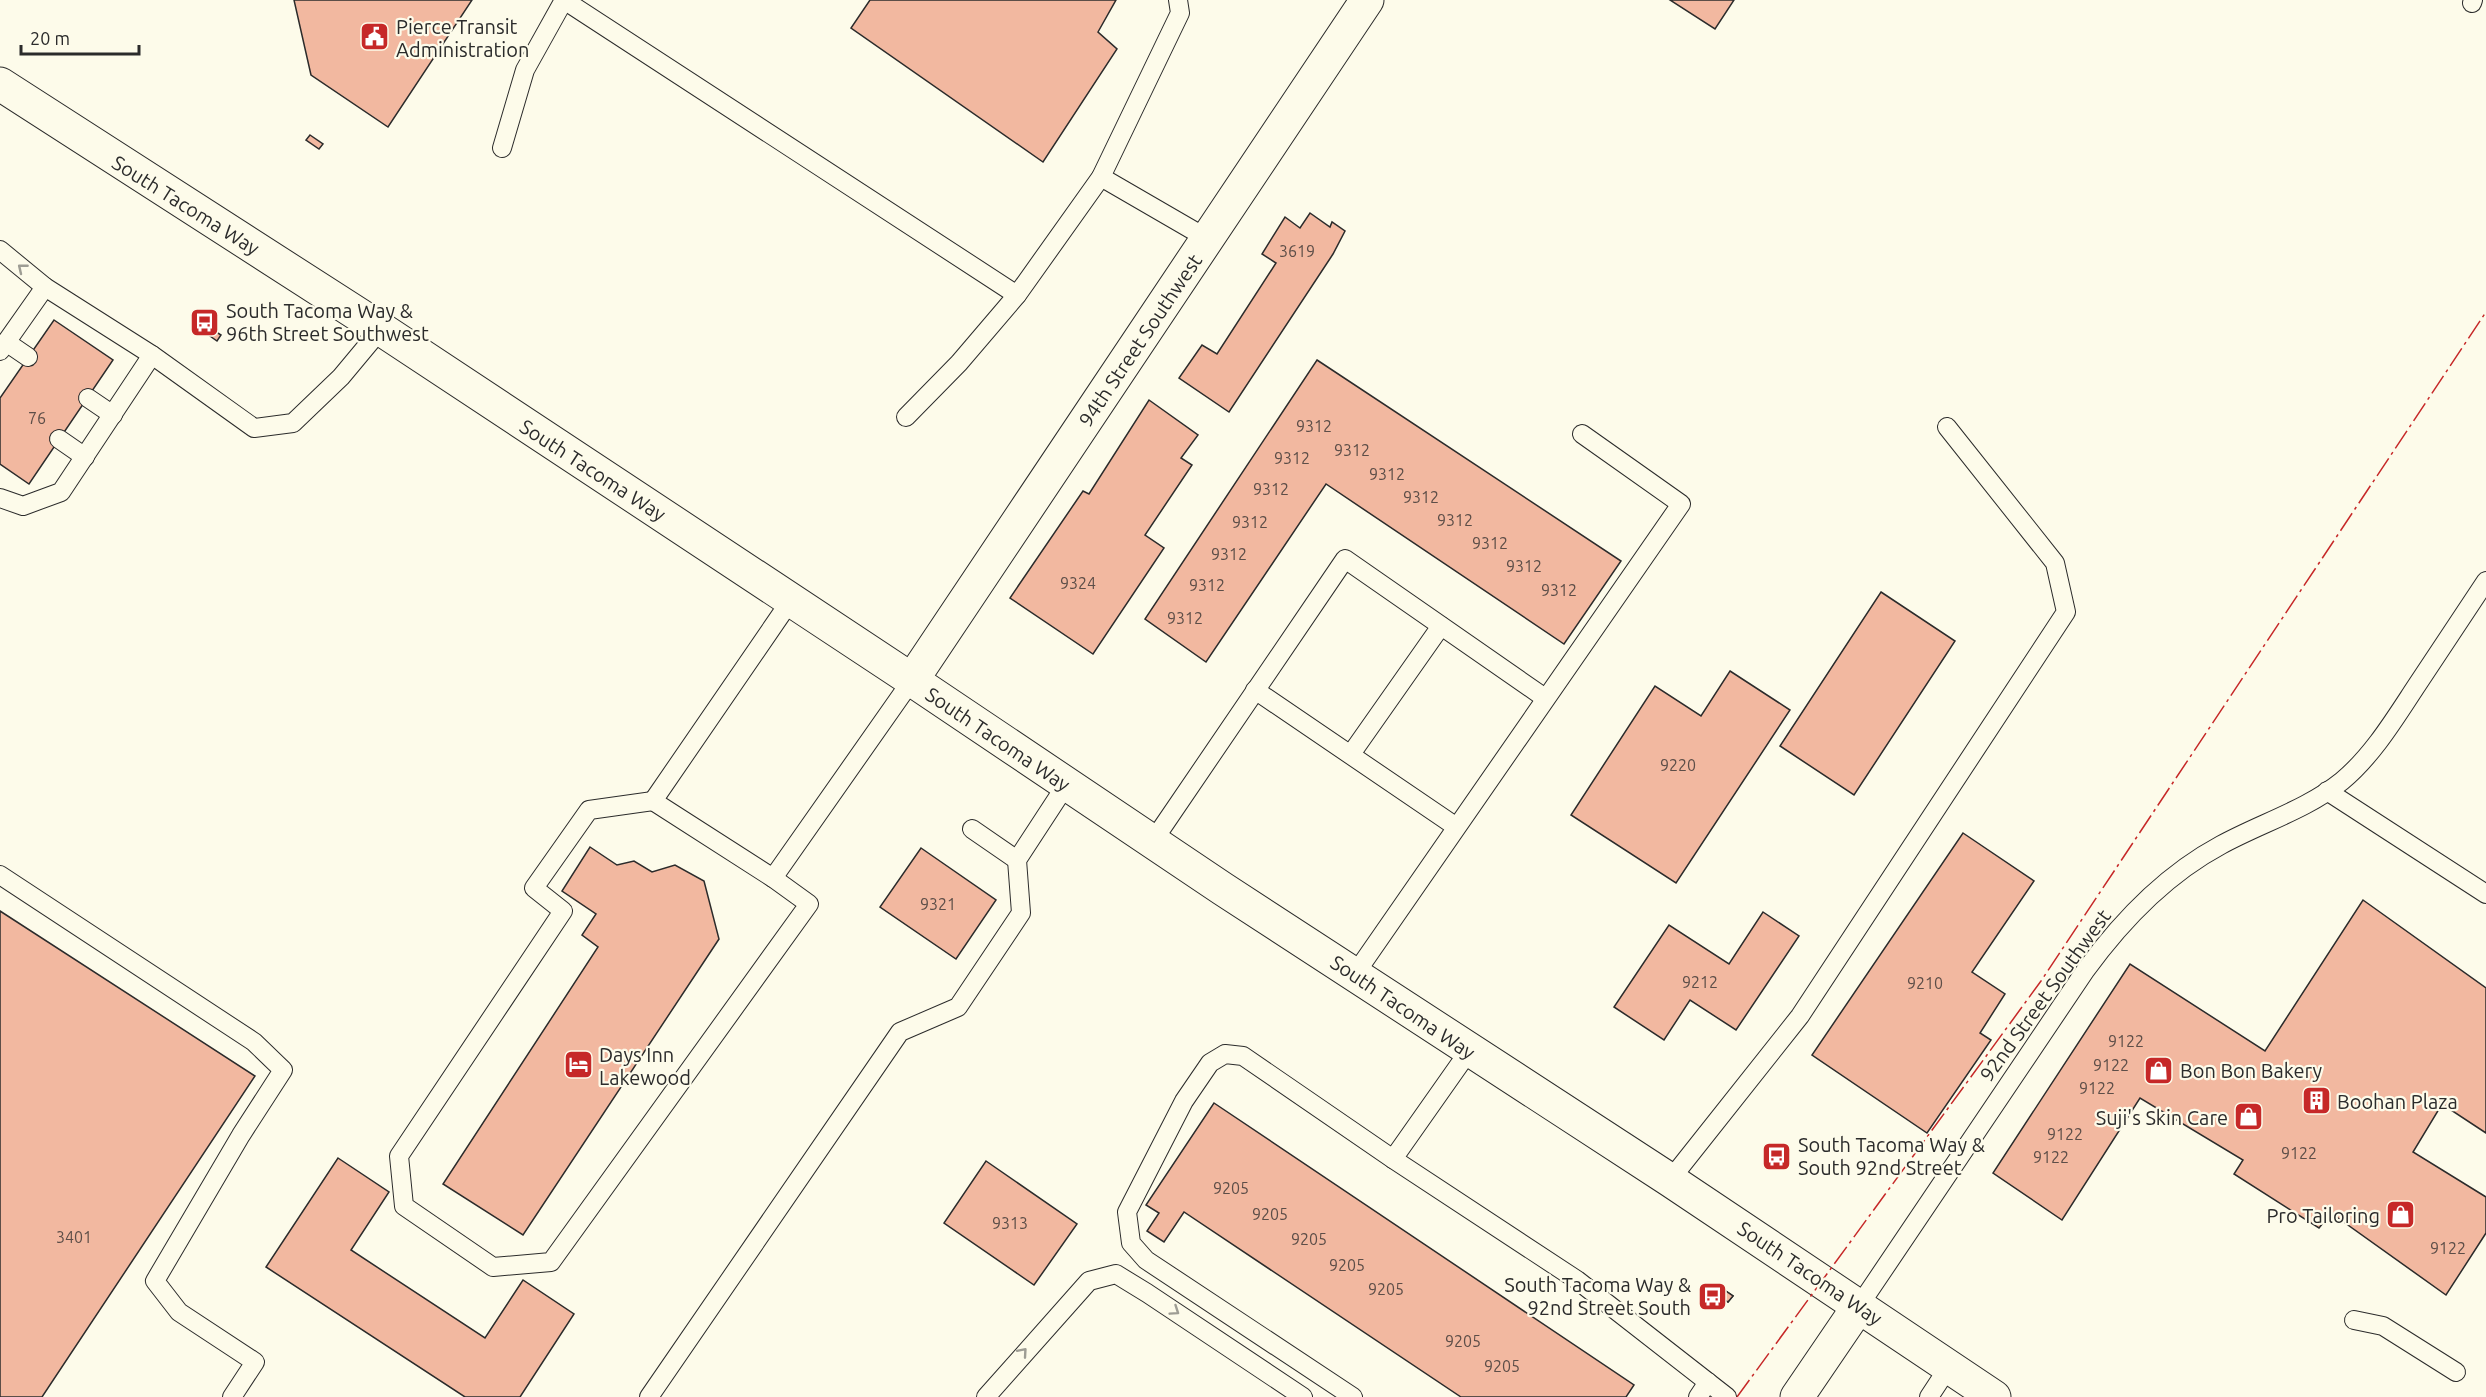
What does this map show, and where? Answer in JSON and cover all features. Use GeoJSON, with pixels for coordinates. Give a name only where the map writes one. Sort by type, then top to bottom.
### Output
{"type":"FeatureCollection","features":[{"type":"Feature","properties":{"kind":"main road","name":"94th Street Southwest"},"geometry":{"type":"LineString","coordinates":[[912,680],[1368,0]]}},
{"type":"Feature","properties":{"kind":"main road","name":"South Tacoma Way"},"geometry":{"type":"LineString","coordinates":[[0,84],[381,329],[912,680],[1066,785],[1469,1051],[1670,1180],[1994,1397]]}},
{"type":"Feature","properties":{"kind":"main road"},"geometry":{"type":"LineString","coordinates":[[1797,1397],[1859,1306]]}},
{"type":"Feature","properties":{"kind":"lane"},"geometry":{"type":"LineString","coordinates":[[502,148],[525,70],[564,0],[1017,295]]}},
{"type":"Feature","properties":{"kind":"lane"},"geometry":{"type":"LineString","coordinates":[[906,417],[959,363],[1017,295],[1101,177],[1180,13],[1179,0]]}},
{"type":"Feature","properties":{"kind":"lane"},"geometry":{"type":"LineString","coordinates":[[1101,177],[1208,239]]}},
{"type":"Feature","properties":{"kind":"lane"},"geometry":{"type":"LineString","coordinates":[[0,250],[45,287],[152,355],[254,428],[293,423],[341,377],[381,329]]}},
{"type":"Feature","properties":{"kind":"lane"},"geometry":{"type":"LineString","coordinates":[[28,357],[3,346],[45,287]]}},
{"type":"Feature","properties":{"kind":"lane"},"geometry":{"type":"LineString","coordinates":[[0,498],[23,506],[62,492],[152,355]]}},
{"type":"Feature","properties":{"kind":"lane"},"geometry":{"type":"LineString","coordinates":[[88,398],[113,415]]}},
{"type":"Feature","properties":{"kind":"lane"},"geometry":{"type":"LineString","coordinates":[[1670,1180],[1800,1016],[2066,612],[2055,563],[1947,427]]}},
{"type":"Feature","properties":{"kind":"lane"},"geometry":{"type":"LineString","coordinates":[[1355,974],[1455,826],[1545,698],[1587,643],[1681,504],[1582,434]]}},
{"type":"Feature","properties":{"kind":"lane"},"geometry":{"type":"LineString","coordinates":[[59,439],[86,456]]}},
{"type":"Feature","properties":{"kind":"lane"},"geometry":{"type":"LineString","coordinates":[[1153,841],[1345,559],[1545,698]]}},
{"type":"Feature","properties":{"kind":"lane","name":"92nd Street Southwest"},"geometry":{"type":"LineString","coordinates":[[1859,1306],[2085,971],[2116,930],[2139,905],[2199,859],[2221,845],[2294,811],[2342,781],[2380,738],[2486,581]]}},
{"type":"Feature","properties":{"kind":"lane"},"geometry":{"type":"LineString","coordinates":[[653,801],[791,600]]}},
{"type":"Feature","properties":{"kind":"lane"},"geometry":{"type":"LineString","coordinates":[[1351,754],[1441,626]]}},
{"type":"Feature","properties":{"kind":"lane"},"geometry":{"type":"LineString","coordinates":[[773,878],[912,680]]}},
{"type":"Feature","properties":{"kind":"lane"},"geometry":{"type":"LineString","coordinates":[[1255,690],[1455,826]]}},
{"type":"Feature","properties":{"kind":"lane"},"geometry":{"type":"LineString","coordinates":[[648,1397],[900,1032],[958,1007],[1021,913],[1017,860],[1066,785]]}},
{"type":"Feature","properties":{"kind":"lane"},"geometry":{"type":"LineString","coordinates":[[2327,791],[2486,894]]}},
{"type":"Feature","properties":{"kind":"lane"},"geometry":{"type":"LineString","coordinates":[[653,801],[773,878],[809,903],[551,1262],[493,1267],[404,1206],[399,1156],[563,911],[534,888],[589,810],[653,801]]}},
{"type":"Feature","properties":{"kind":"lane"},"geometry":{"type":"LineString","coordinates":[[972,830],[1017,860]]}},
{"type":"Feature","properties":{"kind":"lane"},"geometry":{"type":"LineString","coordinates":[[0,875],[254,1042],[283,1070],[241,1135],[155,1281],[179,1312],[255,1362],[232,1397]]}},
{"type":"Feature","properties":{"kind":"lane"},"geometry":{"type":"LineString","coordinates":[[1393,1159],[1469,1051]]}},
{"type":"Feature","properties":{"kind":"lane"},"geometry":{"type":"LineString","coordinates":[[1353,1397],[1146,1260],[1131,1243],[1127,1212],[1184,1101],[1210,1063],[1225,1054],[1243,1056],[1393,1159],[1577,1280],[1703,1389],[1727,1397]]}},
{"type":"Feature","properties":{"kind":"lane"},"geometry":{"type":"LineString","coordinates":[[986,1397],[1089,1281],[1116,1274],[1303,1397]]}},
{"type":"Feature","properties":{"kind":"lane"},"geometry":{"type":"LineString","coordinates":[[2354,1320],[2383,1326],[2456,1372]]}},
{"type":"Feature","properties":{"kind":"lane"},"geometry":{"type":"LineString","coordinates":[[1929,1397],[1948,1368]]}},
{"type":"Feature","properties":{"kind":"building","name":"Pierce Transit Administration"},"geometry":{"type":"Polygon","coordinates":[[[294,0],[472,0],[388,127],[311,75],[294,0]]]}},
{"type":"Feature","properties":{"kind":"building"},"geometry":{"type":"Polygon","coordinates":[[[870,0],[1116,0],[1098,32],[1117,49],[1043,162],[851,28],[870,0]]]}},
{"type":"Feature","properties":{"kind":"building"},"geometry":{"type":"Polygon","coordinates":[[[1670,0],[1734,0],[1715,29],[1670,0]]]}},
{"type":"Feature","properties":{"kind":"building"},"geometry":{"type":"Polygon","coordinates":[[[310,135],[323,144],[319,149],[306,140],[310,135]]]}},
{"type":"Feature","properties":{"kind":"building"},"geometry":{"type":"Polygon","coordinates":[[[1310,213],[1330,227],[1332,222],[1345,231],[1333,254],[1229,412],[1179,378],[1202,345],[1217,354],[1276,263],[1262,254],[1285,217],[1300,228],[1310,213]]]}},
{"type":"Feature","properties":{"kind":"building"},"geometry":{"type":"Polygon","coordinates":[[[54,320],[113,360],[29,484],[0,464],[0,398],[54,320]]]}},
{"type":"Feature","properties":{"kind":"building"},"geometry":{"type":"Polygon","coordinates":[[[207,326],[221,335],[217,341],[203,331],[207,326]]]}},
{"type":"Feature","properties":{"kind":"building"},"geometry":{"type":"Polygon","coordinates":[[[1317,360],[1621,561],[1564,644],[1326,484],[1206,662],[1145,619],[1317,360]]]}},
{"type":"Feature","properties":{"kind":"building"},"geometry":{"type":"Polygon","coordinates":[[[1149,400],[1198,435],[1181,458],[1192,465],[1145,535],[1164,548],[1093,654],[1010,598],[1083,491],[1089,494],[1149,400]]]}},
{"type":"Feature","properties":{"kind":"building"},"geometry":{"type":"Polygon","coordinates":[[[1881,592],[1955,641],[1854,795],[1780,746],[1881,592]]]}},
{"type":"Feature","properties":{"kind":"building"},"geometry":{"type":"Polygon","coordinates":[[[1730,671],[1790,710],[1676,883],[1571,815],[1655,686],[1701,716],[1730,671]]]}},
{"type":"Feature","properties":{"kind":"building"},"geometry":{"type":"Polygon","coordinates":[[[1963,833],[2034,881],[1972,972],[2005,994],[1980,1033],[1991,1040],[1927,1133],[1812,1055],[1963,833]]]}},
{"type":"Feature","properties":{"kind":"building","name":"Days Inn Lakewood"},"geometry":{"type":"Polygon","coordinates":[[[590,847],[617,865],[634,861],[652,872],[675,865],[704,881],[719,939],[523,1235],[443,1184],[598,947],[582,935],[596,914],[562,891],[590,847]]]}},
{"type":"Feature","properties":{"kind":"building"},"geometry":{"type":"Polygon","coordinates":[[[921,848],[996,900],[956,959],[880,907],[921,848]]]}},
{"type":"Feature","properties":{"kind":"building","name":"Boohan Plaza"},"geometry":{"type":"Polygon","coordinates":[[[2363,900],[2486,988],[2486,1133],[2442,1104],[2413,1152],[2486,1197],[2486,1233],[2446,1295],[2331,1213],[2319,1228],[2234,1174],[2243,1160],[2140,1098],[2062,1220],[1993,1173],[2130,964],[2265,1051],[2363,900]]]}},
{"type":"Feature","properties":{"kind":"building"},"geometry":{"type":"Polygon","coordinates":[[[0,911],[255,1076],[42,1397],[0,1397],[0,911]]]}},
{"type":"Feature","properties":{"kind":"building"},"geometry":{"type":"Polygon","coordinates":[[[1763,912],[1799,936],[1736,1030],[1690,1000],[1664,1040],[1614,1007],[1669,925],[1729,964],[1763,912]]]}},
{"type":"Feature","properties":{"kind":"building"},"geometry":{"type":"Polygon","coordinates":[[[1214,1103],[1634,1385],[1626,1397],[1461,1397],[1184,1212],[1164,1242],[1147,1231],[1159,1213],[1146,1205],[1214,1103]]]}},
{"type":"Feature","properties":{"kind":"building"},"geometry":{"type":"Polygon","coordinates":[[[338,1158],[389,1192],[351,1250],[485,1338],[523,1280],[574,1314],[520,1397],[465,1397],[266,1267],[338,1158]]]}},
{"type":"Feature","properties":{"kind":"building"},"geometry":{"type":"Polygon","coordinates":[[[986,1161],[1077,1224],[1034,1285],[944,1223],[986,1161]]]}},
{"type":"Feature","properties":{"kind":"building"},"geometry":{"type":"Polygon","coordinates":[[[1720,1287],[1733,1296],[1728,1302],[1715,1293],[1720,1287]]]}},
{"type":"Feature","properties":{"kind":"building"},"geometry":{"type":"Polygon","coordinates":[[[1720,1287],[1733,1296],[1728,1302],[1716,1293],[1720,1287]]]}},
{"type":"Feature","properties":{"kind":"power"},"geometry":{"type":"LineString","coordinates":[[1737,1397],[2041,981],[2486,312]]}},
{"type":"Feature","properties":{"kind":"place","name":"Pierce Transit Administration"},"geometry":{"type":"Point","coordinates":[375,37]}},
{"type":"Feature","properties":{"kind":"place","name":"South Tacoma Way & 96th Street Southwest"},"geometry":{"type":"Point","coordinates":[205,322]}},
{"type":"Feature","properties":{"kind":"place","name":"Days Inn Lakewood"},"geometry":{"type":"Point","coordinates":[578,1065]}},
{"type":"Feature","properties":{"kind":"place","name":"Bon Bon Bakery"},"geometry":{"type":"Point","coordinates":[2159,1070]}},
{"type":"Feature","properties":{"kind":"place","name":"Boohan Plaza"},"geometry":{"type":"Point","coordinates":[2316,1101]}},
{"type":"Feature","properties":{"kind":"place","name":"Suji's Skin Care"},"geometry":{"type":"Point","coordinates":[2249,1117]}},
{"type":"Feature","properties":{"kind":"place","name":"South Tacoma Way & South 92nd Street"},"geometry":{"type":"Point","coordinates":[1777,1156]}},
{"type":"Feature","properties":{"kind":"place","name":"Pro Tailoring"},"geometry":{"type":"Point","coordinates":[2401,1215]}},
{"type":"Feature","properties":{"kind":"place","name":"South Tacoma Way & 92nd Street South"},"geometry":{"type":"Point","coordinates":[1712,1296]}}]}
